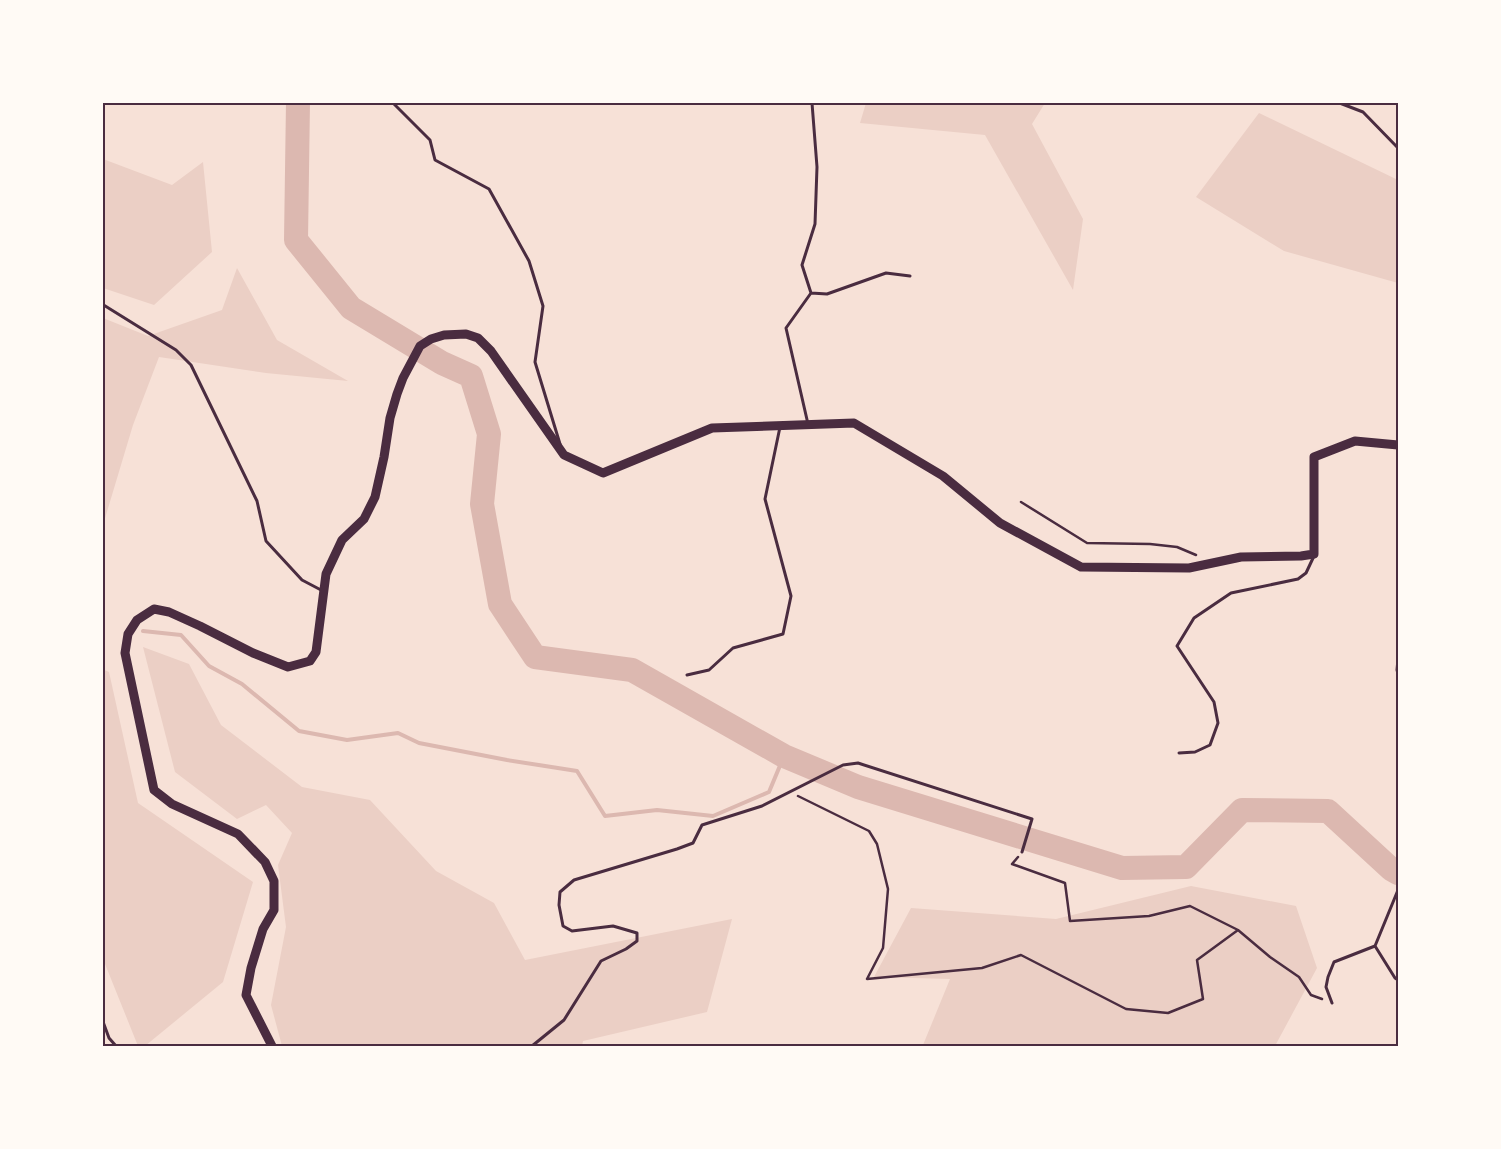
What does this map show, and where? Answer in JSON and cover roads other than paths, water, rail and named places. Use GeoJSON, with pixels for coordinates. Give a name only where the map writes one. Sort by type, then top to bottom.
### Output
{"type":"FeatureCollection","features":[{"type":"Feature","properties":{"kind":"street"},"geometry":{"type":"LineString","coordinates":[[272,1046],[246,995],[251,968],[263,929],[274,910],[274,881],[264,862],[238,834],[172,804],[154,790],[125,653],[128,634],[137,620],[154,609],[169,612],[253,653],[288,667],[310,661],[316,652],[326,574],[342,540],[364,519],[375,497],[390,418],[403,378],[420,346],[431,339],[444,335],[466,334],[478,338],[490,351],[564,454],[603,473],[712,428],[854,423],[944,476],[1000,523],[1081,567],[1189,568],[1241,557],[1314,554],[1314,457],[1355,441],[1398,444]]}},
{"type":"Feature","properties":{"kind":"lane"},"geometry":{"type":"LineString","coordinates":[[392,102],[430,140],[435,160],[489,189],[529,261],[543,306],[535,362],[564,454]]}},
{"type":"Feature","properties":{"kind":"lane"},"geometry":{"type":"LineString","coordinates":[[807,102],[812,103],[817,167],[815,224],[802,265],[811,293]]}},
{"type":"Feature","properties":{"kind":"lane"},"geometry":{"type":"LineString","coordinates":[[1337,102],[1363,112],[1398,148]]}},
{"type":"Feature","properties":{"kind":"lane"},"geometry":{"type":"LineString","coordinates":[[811,293],[827,294],[886,273],[910,276]]}},
{"type":"Feature","properties":{"kind":"lane"},"geometry":{"type":"LineString","coordinates":[[808,425],[786,328],[811,293]]}},
{"type":"Feature","properties":{"kind":"lane"},"geometry":{"type":"LineString","coordinates":[[102,304],[176,350],[191,365],[256,500],[266,541],[302,580],[324,592]]}},
{"type":"Feature","properties":{"kind":"lane"},"geometry":{"type":"LineString","coordinates":[[687,675],[709,670],[733,648],[783,634],[790,596],[765,499],[780,426]]}},
{"type":"Feature","properties":{"kind":"lane"},"geometry":{"type":"LineString","coordinates":[[1179,753],[1194,752],[1210,745],[1218,723],[1214,702],[1177,646],[1194,618],[1231,593],[1298,579],[1306,573],[1314,554]]}},
{"type":"Feature","properties":{"kind":"lane"},"geometry":{"type":"LineString","coordinates":[[1398,659],[1398,674]]}},
{"type":"Feature","properties":{"kind":"lane"},"geometry":{"type":"LineString","coordinates":[[532,1046],[564,1020],[601,960],[626,949],[637,941],[637,932],[613,926],[572,931],[563,926],[559,905],[560,892],[574,880],[677,850],[694,843],[702,825],[762,806],[843,765],[858,763],[1032,819],[1022,852]]}},
{"type":"Feature","properties":{"kind":"lane"},"geometry":{"type":"LineString","coordinates":[[1332,1003],[1326,987],[1334,962],[1375,946],[1398,890]]}},
{"type":"Feature","properties":{"kind":"lane"},"geometry":{"type":"LineString","coordinates":[[1375,946],[1398,980]]}},
{"type":"Feature","properties":{"kind":"lane"},"geometry":{"type":"LineString","coordinates":[[102,1019],[109,1038],[116,1046]]}},
{"type":"Feature","properties":{"kind":"waterway"},"geometry":{"type":"LineString","coordinates":[[298,102],[296,240],[351,308],[442,363],[471,376],[489,434],[482,504],[500,604],[535,657],[632,670],[784,756],[858,787],[1122,868],[1186,867],[1242,810],[1328,811],[1391,869],[1398,873]]}},
{"type":"Feature","properties":{"kind":"waterway"},"geometry":{"type":"LineString","coordinates":[[143,631],[181,635],[209,666],[242,684],[299,731],[347,740],[398,733],[419,743],[577,771],[605,816],[657,810],[713,816],[769,792],[784,756]]}}]}
